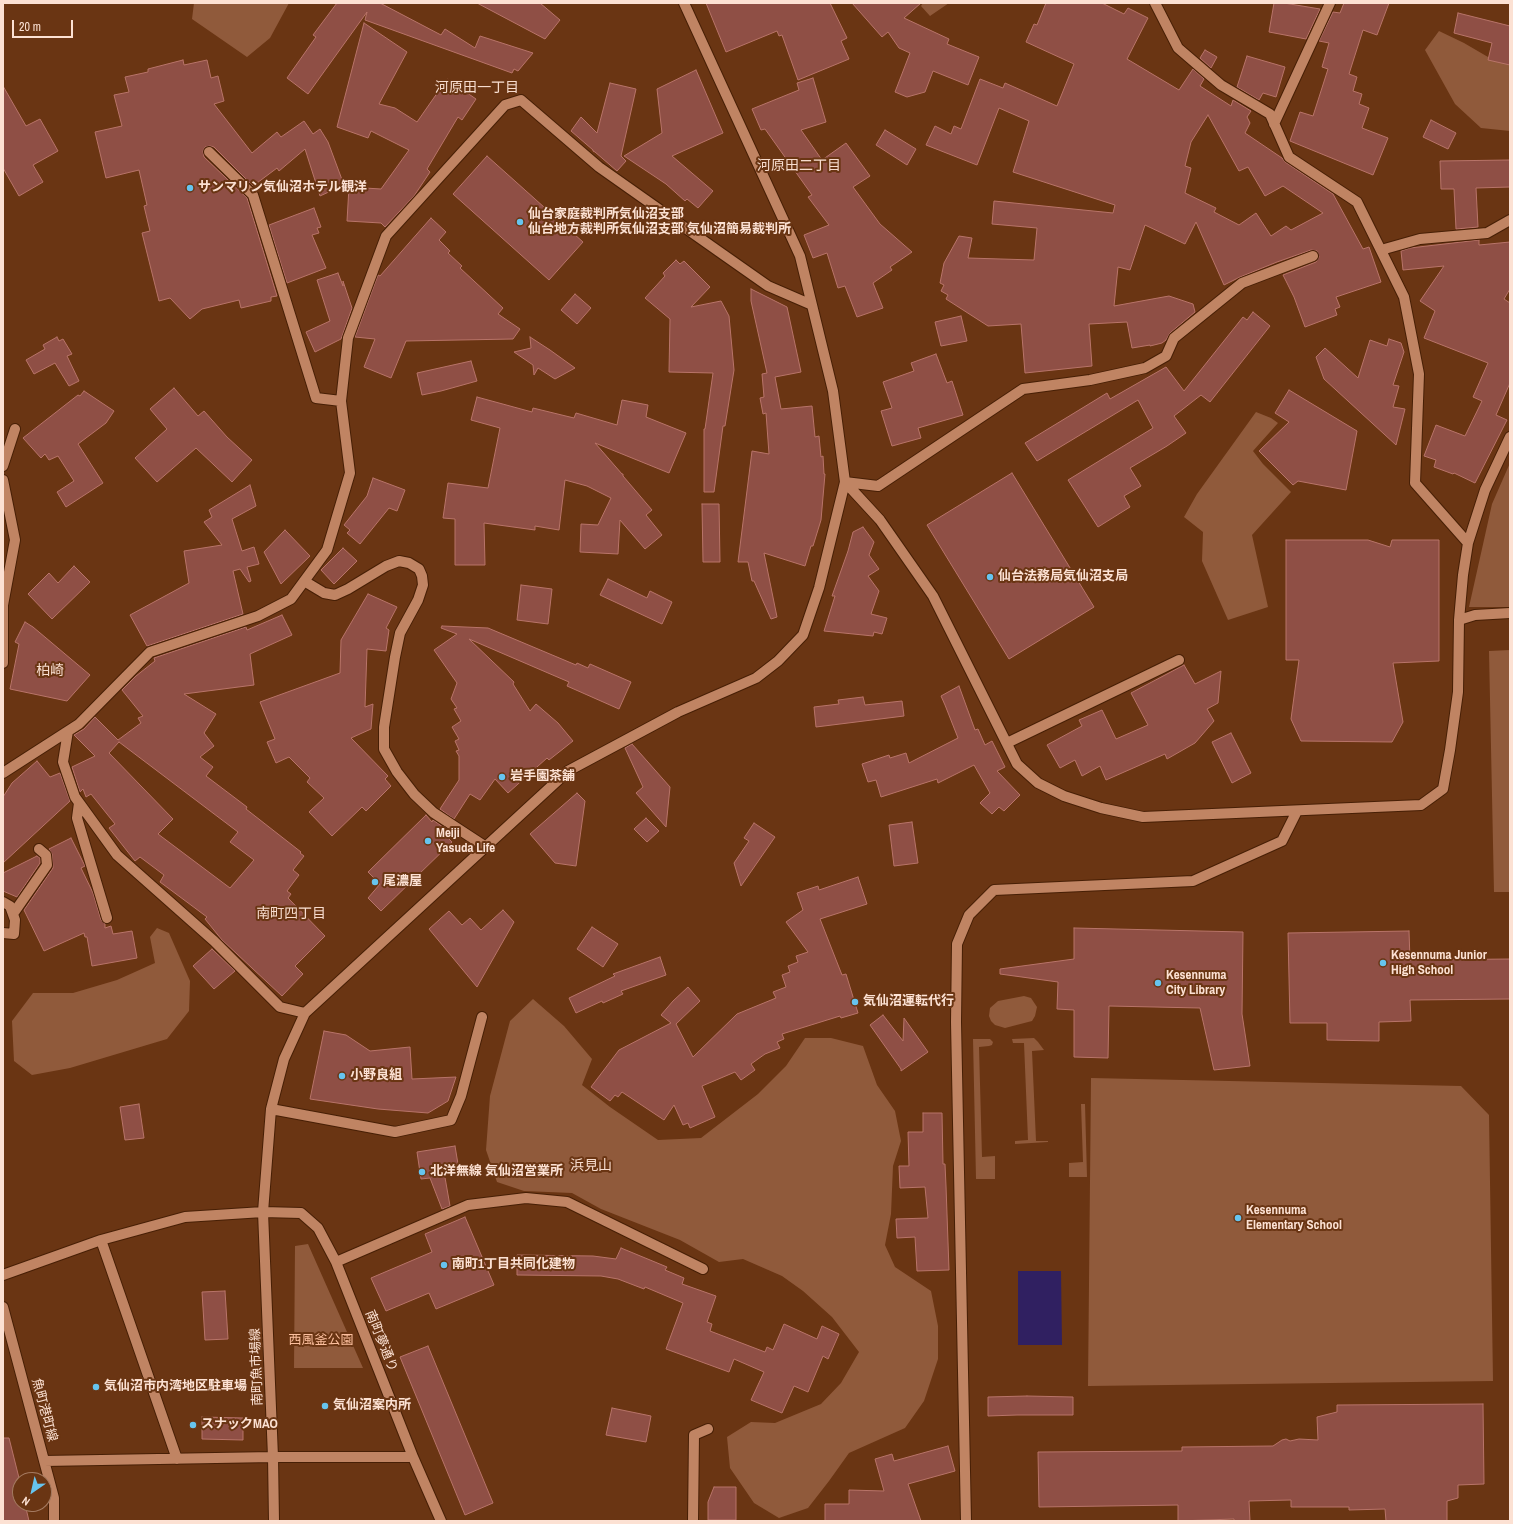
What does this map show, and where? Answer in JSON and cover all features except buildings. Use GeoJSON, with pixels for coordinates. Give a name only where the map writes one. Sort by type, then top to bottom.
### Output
{"type":"FeatureCollection","features":[{"type":"Feature","properties":{"kind":"street"},"geometry":{"type":"LineString","coordinates":[[68,731],[63,762],[75,797],[117,855],[214,941],[280,1007],[305,1012],[568,771],[678,712],[756,678],[778,661],[803,635],[819,588],[845,482],[833,391],[800,256],[684,3]]}},
{"type":"Feature","properties":{"kind":"street"},"geometry":{"type":"LineString","coordinates":[[1156,3],[1178,48],[1221,85],[1270,114],[1289,156],[1357,202],[1404,297],[1419,374],[1415,483],[1468,543]]}},
{"type":"Feature","properties":{"kind":"street"},"geometry":{"type":"LineString","coordinates":[[1274,124],[1330,3]]}},
{"type":"Feature","properties":{"kind":"street"},"geometry":{"type":"LineString","coordinates":[[3,773],[79,724],[150,652],[258,616],[291,599],[327,550],[350,472],[341,401],[348,338],[386,236],[505,105],[520,100],[599,167],[745,270],[768,286],[812,305]]}},
{"type":"Feature","properties":{"kind":"street"},"geometry":{"type":"LineString","coordinates":[[209,152],[253,195],[316,398],[341,401]]}},
{"type":"Feature","properties":{"kind":"street"},"geometry":{"type":"LineString","coordinates":[[1381,250],[1420,238],[1487,233],[1510,220]]}},
{"type":"Feature","properties":{"kind":"street"},"geometry":{"type":"LineString","coordinates":[[845,482],[878,486],[1024,389],[1090,380],[1145,368],[1166,356],[1174,338],[1242,283],[1313,256]]}},
{"type":"Feature","properties":{"kind":"street"},"geometry":{"type":"LineString","coordinates":[[3,466],[15,429]]}},
{"type":"Feature","properties":{"kind":"street"},"geometry":{"type":"LineString","coordinates":[[845,482],[880,520],[933,596],[1017,764],[1038,784],[1064,796],[1101,808],[1143,817],[1421,805],[1443,789],[1458,692],[1459,620],[1463,575],[1468,543],[1485,490],[1510,437]]}},
{"type":"Feature","properties":{"kind":"street"},"geometry":{"type":"LineString","coordinates":[[3,480],[15,540],[3,605],[3,663]]}},
{"type":"Feature","properties":{"kind":"street"},"geometry":{"type":"LineString","coordinates":[[304,580],[324,593],[334,595],[348,589],[386,566],[399,561],[409,563],[419,569],[422,576],[423,585],[418,600],[400,633],[384,727],[384,749],[397,772],[414,794],[434,813],[486,847]]}},
{"type":"Feature","properties":{"kind":"street"},"geometry":{"type":"LineString","coordinates":[[1459,620],[1475,615],[1510,613]]}},
{"type":"Feature","properties":{"kind":"street"},"geometry":{"type":"LineString","coordinates":[[1007,743],[1179,660]]}},
{"type":"Feature","properties":{"kind":"street"},"geometry":{"type":"LineString","coordinates":[[79,803],[78,818],[107,918]]}},
{"type":"Feature","properties":{"kind":"street"},"geometry":{"type":"LineString","coordinates":[[966,1521],[956,1022],[957,944],[969,916],[994,890],[1193,880],[1282,841],[1297,811]]}},
{"type":"Feature","properties":{"kind":"street"},"geometry":{"type":"LineString","coordinates":[[13,914],[46,865],[46,855],[39,849]]}},
{"type":"Feature","properties":{"kind":"street"},"geometry":{"type":"LineString","coordinates":[[3,902],[10,906],[16,920],[14,934],[3,933]]}},
{"type":"Feature","properties":{"kind":"street","name":"南町魚市場線"},"geometry":{"type":"LineString","coordinates":[[274,1521],[273,1457],[263,1212],[271,1109],[284,1059],[305,1012]]}},
{"type":"Feature","properties":{"kind":"street"},"geometry":{"type":"LineString","coordinates":[[271,1109],[396,1132],[451,1120],[461,1096],[482,1017]]}},
{"type":"Feature","properties":{"kind":"street"},"geometry":{"type":"LineString","coordinates":[[336,1262],[468,1205],[526,1198],[567,1202],[703,1269]]}},
{"type":"Feature","properties":{"kind":"street","name":"南町夢通り"},"geometry":{"type":"LineString","coordinates":[[3,1275],[101,1240],[185,1217],[263,1212],[301,1213],[318,1228],[336,1262],[413,1457],[441,1521]]}},
{"type":"Feature","properties":{"kind":"street"},"geometry":{"type":"LineString","coordinates":[[101,1240],[177,1458]]}},
{"type":"Feature","properties":{"kind":"street","name":"魚町港町線"},"geometry":{"type":"LineString","coordinates":[[3,1307],[54,1498],[54,1521]]}},
{"type":"Feature","properties":{"kind":"street"},"geometry":{"type":"LineString","coordinates":[[693,1521],[694,1435],[708,1429]]}},
{"type":"Feature","properties":{"kind":"street"},"geometry":{"type":"LineString","coordinates":[[44,1461],[177,1458],[413,1457]]}},
{"type":"Feature","properties":{"kind":"green space"},"geometry":{"type":"Polygon","coordinates":[[[194,3],[289,3],[270,38],[247,57],[192,19],[194,3]]]}},
{"type":"Feature","properties":{"kind":"green space"},"geometry":{"type":"Polygon","coordinates":[[[923,3],[949,3],[930,16],[921,6],[923,3]]]}},
{"type":"Feature","properties":{"kind":"green space"},"geometry":{"type":"Polygon","coordinates":[[[1439,31],[1488,57],[1510,62],[1510,131],[1481,128],[1455,104],[1425,50],[1439,31]]]}},
{"type":"Feature","properties":{"kind":"green space"},"geometry":{"type":"Polygon","coordinates":[[[1256,412],[1271,418],[1278,423],[1253,451],[1263,464],[1291,492],[1252,535],[1268,607],[1228,620],[1202,561],[1203,532],[1184,517],[1197,494],[1256,412]]]}},
{"type":"Feature","properties":{"kind":"green space"},"geometry":{"type":"Polygon","coordinates":[[[1510,463],[1510,607],[1469,607],[1492,504],[1510,463]]]}},
{"type":"Feature","properties":{"kind":"green space"},"geometry":{"type":"Polygon","coordinates":[[[1510,650],[1510,892],[1494,892],[1489,651],[1510,650]]]}},
{"type":"Feature","properties":{"kind":"green space"},"geometry":{"type":"Polygon","coordinates":[[[157,928],[169,933],[190,981],[189,1011],[167,1039],[70,1068],[32,1075],[14,1061],[12,1021],[33,993],[73,993],[117,980],[155,963],[150,937],[157,928]]]}},
{"type":"Feature","properties":{"kind":"green space"},"geometry":{"type":"Polygon","coordinates":[[[1024,996],[1031,998],[1037,1007],[1032,1021],[1005,1028],[995,1025],[991,1021],[989,1016],[990,1008],[998,1001],[1024,996]]]}},
{"type":"Feature","properties":{"kind":"green space"},"geometry":{"type":"Polygon","coordinates":[[[533,999],[564,1026],[592,1059],[582,1085],[610,1107],[658,1140],[701,1138],[758,1094],[786,1066],[805,1038],[831,1038],[863,1046],[877,1085],[895,1111],[901,1141],[893,1166],[891,1214],[885,1245],[895,1267],[931,1291],[938,1326],[938,1359],[924,1401],[905,1428],[849,1453],[808,1508],[779,1518],[754,1503],[730,1468],[727,1437],[751,1422],[775,1423],[821,1404],[841,1383],[859,1352],[832,1317],[803,1291],[782,1276],[743,1259],[719,1262],[680,1240],[601,1209],[572,1193],[524,1191],[497,1182],[486,1150],[490,1096],[510,1021],[533,999]]]}},
{"type":"Feature","properties":{"kind":"green space"},"geometry":{"type":"Polygon","coordinates":[[[1034,1038],[1044,1050],[1032,1051],[1036,1141],[1048,1142],[1015,1144],[1015,1141],[1028,1140],[1024,1043],[1013,1043],[1012,1039],[1034,1038]]]}},
{"type":"Feature","properties":{"kind":"green space"},"geometry":{"type":"Polygon","coordinates":[[[973,1039],[990,1039],[993,1042],[992,1045],[979,1047],[982,1157],[995,1156],[995,1179],[976,1179],[973,1039]]]}},
{"type":"Feature","properties":{"kind":"green space"},"geometry":{"type":"Polygon","coordinates":[[[1091,1078],[1461,1086],[1489,1115],[1493,1381],[1088,1386],[1091,1078]]]}},
{"type":"Feature","properties":{"kind":"green space"},"geometry":{"type":"Polygon","coordinates":[[[1081,1104],[1085,1104],[1087,1177],[1069,1177],[1069,1163],[1083,1162],[1081,1104]]]}},
{"type":"Feature","properties":{"kind":"green space","name":"西風釜公園"},"geometry":{"type":"Polygon","coordinates":[[[308,1244],[363,1368],[294,1368],[295,1246],[308,1244]]]}},
{"type":"Feature","properties":{"kind":"shaded area"},"geometry":{"type":"Polygon","coordinates":[[[1018,1271],[1061,1271],[1062,1345],[1018,1345],[1018,1271]]]}},
{"type":"Feature","properties":{"kind":"place","name":"サンマリン気仙沼ホテル観洋"},"geometry":{"type":"Point","coordinates":[190,188]}},
{"type":"Feature","properties":{"kind":"place","name":"仙台家庭裁判所気仙沼支部 仙台地方裁判所気仙沼支部 気仙沼簡易裁判所"},"geometry":{"type":"Point","coordinates":[520,222]}},
{"type":"Feature","properties":{"kind":"place","name":"仙台法務局気仙沼支局"},"geometry":{"type":"Point","coordinates":[990,577]}},
{"type":"Feature","properties":{"kind":"place","name":"岩手園茶舗"},"geometry":{"type":"Point","coordinates":[502,777]}},
{"type":"Feature","properties":{"kind":"place","name":"Meiji Yasuda Life"},"geometry":{"type":"Point","coordinates":[428,841]}},
{"type":"Feature","properties":{"kind":"place","name":"尾濃屋"},"geometry":{"type":"Point","coordinates":[375,882]}},
{"type":"Feature","properties":{"kind":"place","name":"Kesennuma Junior High School"},"geometry":{"type":"Point","coordinates":[1383,963]}},
{"type":"Feature","properties":{"kind":"place","name":"Kesennuma City Library"},"geometry":{"type":"Point","coordinates":[1158,983]}},
{"type":"Feature","properties":{"kind":"place","name":"気仙沼運転代行"},"geometry":{"type":"Point","coordinates":[855,1002]}},
{"type":"Feature","properties":{"kind":"place","name":"小野良組"},"geometry":{"type":"Point","coordinates":[342,1076]}},
{"type":"Feature","properties":{"kind":"place","name":"北洋無線 気仙沼営業所"},"geometry":{"type":"Point","coordinates":[422,1172]}},
{"type":"Feature","properties":{"kind":"place","name":"Kesennuma Elementary School"},"geometry":{"type":"Point","coordinates":[1238,1218]}},
{"type":"Feature","properties":{"kind":"place","name":"南町1丁目共同化建物"},"geometry":{"type":"Point","coordinates":[444,1265]}},
{"type":"Feature","properties":{"kind":"place","name":"気仙沼市内湾地区駐車場"},"geometry":{"type":"Point","coordinates":[96,1387]}},
{"type":"Feature","properties":{"kind":"place","name":"気仙沼案内所"},"geometry":{"type":"Point","coordinates":[325,1406]}},
{"type":"Feature","properties":{"kind":"place","name":"スナックMAO"},"geometry":{"type":"Point","coordinates":[193,1425]}},
{"type":"Feature","properties":{"kind":"district","name":"河原田一丁目"},"geometry":{"type":"Point","coordinates":[477,88]}},
{"type":"Feature","properties":{"kind":"district","name":"河原田二丁目"},"geometry":{"type":"Point","coordinates":[799,166]}},
{"type":"Feature","properties":{"kind":"district","name":"柏崎"},"geometry":{"type":"Point","coordinates":[50,671]}},
{"type":"Feature","properties":{"kind":"district","name":"南町四丁目"},"geometry":{"type":"Point","coordinates":[291,914]}},
{"type":"Feature","properties":{"kind":"district","name":"浜見山"},"geometry":{"type":"Point","coordinates":[591,1166]}}]}
